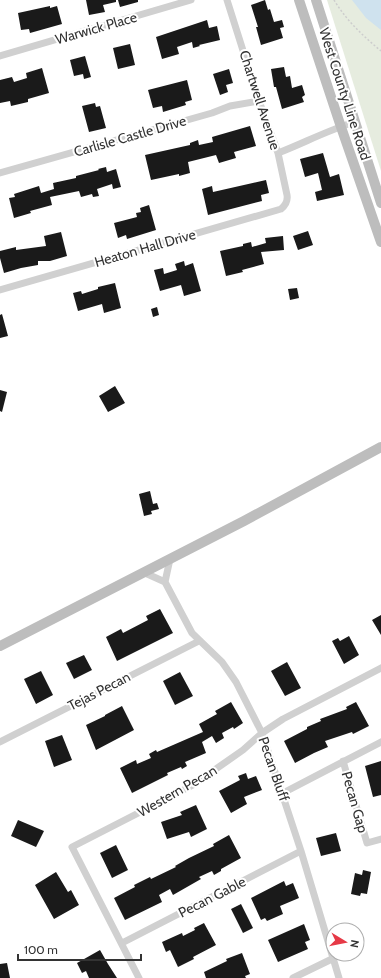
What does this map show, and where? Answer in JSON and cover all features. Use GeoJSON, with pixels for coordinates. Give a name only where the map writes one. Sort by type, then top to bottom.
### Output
{"type":"FeatureCollection","features":[{"type":"Feature","properties":{"kind":"main road","name":"West County Line Road"},"geometry":{"type":"LineString","coordinates":[[300,0],[341,127],[381,242]]}},
{"type":"Feature","properties":{"kind":"main road","name":"West County Line Road"},"geometry":{"type":"LineString","coordinates":[[316,0],[381,203]]}},
{"type":"Feature","properties":{"kind":"main road"},"geometry":{"type":"LineString","coordinates":[[0,646],[244,521],[381,447]]}},
{"type":"Feature","properties":{"kind":"street","name":"Warwick Place"},"geometry":{"type":"LineString","coordinates":[[0,56],[191,0]]}},
{"type":"Feature","properties":{"kind":"street","name":"Chartwell Avenue"},"geometry":{"type":"LineString","coordinates":[[227,0],[259,101],[278,153],[287,191],[287,202]]}},
{"type":"Feature","properties":{"kind":"street","name":"Carlisle Castle Drive"},"geometry":{"type":"LineString","coordinates":[[0,173],[212,113],[230,106],[259,101]]}},
{"type":"Feature","properties":{"kind":"street"},"geometry":{"type":"LineString","coordinates":[[278,153],[297,146],[322,133],[356,122]]}},
{"type":"Feature","properties":{"kind":"street","name":"Heaton Hall Drive"},"geometry":{"type":"LineString","coordinates":[[0,290],[281,209],[287,202]]}},
{"type":"Feature","properties":{"kind":"street"},"geometry":{"type":"LineString","coordinates":[[144,573],[165,582],[170,559]]}},
{"type":"Feature","properties":{"kind":"street","name":"Pecan Bluff"},"geometry":{"type":"LineString","coordinates":[[165,582],[192,633],[222,662],[236,682],[262,733],[302,851],[325,928]]}},
{"type":"Feature","properties":{"kind":"street","name":"Tejas Pecan"},"geometry":{"type":"LineString","coordinates":[[0,742],[199,641]]}},
{"type":"Feature","properties":{"kind":"street","name":"Western Pecan"},"geometry":{"type":"LineString","coordinates":[[122,943],[72,847],[193,785],[283,719],[381,668]]}},
{"type":"Feature","properties":{"kind":"street"},"geometry":{"type":"LineString","coordinates":[[283,793],[381,742]]}},
{"type":"Feature","properties":{"kind":"street","name":"Pecan Gap"},"geometry":{"type":"LineString","coordinates":[[343,761],[367,843],[381,839]]}},
{"type":"Feature","properties":{"kind":"street","name":"Pecan Gable"},"geometry":{"type":"LineString","coordinates":[[122,943],[302,851]]}},
{"type":"Feature","properties":{"kind":"street"},"geometry":{"type":"LineString","coordinates":[[122,943],[139,978]]}},
{"type":"Feature","properties":{"kind":"street"},"geometry":{"type":"LineString","coordinates":[[293,978],[326,962]]}},
{"type":"Feature","properties":{"kind":"street","name":"Pecan Bluff"},"geometry":{"type":"LineString","coordinates":[[335,962],[339,978]]}},
{"type":"Feature","properties":{"kind":"path"},"geometry":{"type":"LineString","coordinates":[[334,0],[341,11],[361,34],[381,51]]}},
{"type":"Feature","properties":{"kind":"shaded area"},"geometry":{"type":"Polygon","coordinates":[[[327,0],[381,0],[381,171],[327,0]]]}},
{"type":"Feature","properties":{"kind":"water"},"geometry":{"type":"Polygon","coordinates":[[[352,0],[381,0],[381,30],[366,18],[352,0]]]}},
{"type":"Feature","properties":{"kind":"building"},"geometry":{"type":"Polygon","coordinates":[[[86,0],[116,0],[116,2],[103,5],[105,12],[89,15],[86,0]]]}},
{"type":"Feature","properties":{"kind":"building"},"geometry":{"type":"Polygon","coordinates":[[[118,0],[138,0],[138,2],[120,7],[118,0]]]}},
{"type":"Feature","properties":{"kind":"building"},"geometry":{"type":"Polygon","coordinates":[[[265,0],[268,10],[270,9],[274,22],[282,20],[284,27],[280,28],[283,38],[261,45],[256,27],[258,27],[251,5],[265,0]]]}},
{"type":"Feature","properties":{"kind":"building"},"geometry":{"type":"Polygon","coordinates":[[[50,6],[50,8],[57,6],[62,24],[30,33],[29,29],[21,30],[18,13],[50,6]]]}},
{"type":"Feature","properties":{"kind":"building"},"geometry":{"type":"Polygon","coordinates":[[[207,20],[209,28],[217,26],[220,40],[193,48],[192,42],[177,47],[179,54],[162,59],[156,37],[207,20]]]}},
{"type":"Feature","properties":{"kind":"building"},"geometry":{"type":"Polygon","coordinates":[[[130,44],[135,65],[118,69],[113,48],[130,44]]]}},
{"type":"Feature","properties":{"kind":"building"},"geometry":{"type":"Polygon","coordinates":[[[85,56],[91,77],[84,79],[83,74],[74,76],[70,60],[85,56]]]}},
{"type":"Feature","properties":{"kind":"building"},"geometry":{"type":"Polygon","coordinates":[[[284,67],[286,77],[290,76],[292,88],[302,85],[305,95],[302,97],[304,102],[282,109],[276,87],[274,87],[271,69],[284,67]]]}},
{"type":"Feature","properties":{"kind":"building"},"geometry":{"type":"Polygon","coordinates":[[[42,68],[49,93],[28,99],[28,102],[11,106],[10,101],[0,103],[0,80],[12,77],[14,82],[27,78],[26,73],[42,68]]]}},
{"type":"Feature","properties":{"kind":"building"},"geometry":{"type":"Polygon","coordinates":[[[229,69],[233,83],[226,85],[228,92],[220,95],[213,74],[229,69]]]}},
{"type":"Feature","properties":{"kind":"building"},"geometry":{"type":"Polygon","coordinates":[[[187,80],[192,100],[185,102],[186,105],[163,112],[162,106],[153,108],[148,90],[187,80]]]}},
{"type":"Feature","properties":{"kind":"building"},"geometry":{"type":"Polygon","coordinates":[[[95,103],[96,107],[100,106],[106,128],[89,132],[82,106],[95,103]]]}},
{"type":"Feature","properties":{"kind":"building"},"geometry":{"type":"Polygon","coordinates":[[[250,126],[256,146],[234,152],[236,158],[219,163],[216,155],[188,162],[190,173],[151,180],[145,155],[190,145],[190,143],[198,140],[199,145],[213,142],[212,137],[250,126]]]}},
{"type":"Feature","properties":{"kind":"building"},"geometry":{"type":"Polygon","coordinates":[[[323,153],[330,177],[339,174],[344,195],[317,201],[315,192],[322,190],[318,173],[305,177],[300,159],[323,153]]]}},
{"type":"Feature","properties":{"kind":"building"},"geometry":{"type":"Polygon","coordinates":[[[106,167],[107,172],[116,169],[121,187],[113,189],[112,184],[97,189],[99,196],[93,197],[92,194],[81,197],[79,191],[50,197],[52,205],[30,211],[31,213],[14,218],[9,198],[15,197],[14,194],[39,186],[41,193],[54,189],[53,183],[76,178],[76,176],[106,167]]]}},
{"type":"Feature","properties":{"kind":"building"},"geometry":{"type":"Polygon","coordinates":[[[266,180],[269,193],[261,195],[262,201],[208,215],[202,189],[212,186],[213,192],[266,180]]]}},
{"type":"Feature","properties":{"kind":"building"},"geometry":{"type":"Polygon","coordinates":[[[149,205],[156,230],[127,239],[126,235],[118,238],[114,223],[137,217],[136,213],[141,212],[140,208],[149,205]]]}},
{"type":"Feature","properties":{"kind":"building"},"geometry":{"type":"Polygon","coordinates":[[[308,231],[313,245],[298,250],[293,236],[308,231]]]}},
{"type":"Feature","properties":{"kind":"building"},"geometry":{"type":"Polygon","coordinates":[[[61,232],[67,256],[50,261],[38,261],[38,265],[4,273],[0,258],[0,251],[16,247],[16,250],[46,246],[44,236],[61,232]]]}},
{"type":"Feature","properties":{"kind":"building"},"geometry":{"type":"Polygon","coordinates":[[[283,236],[284,250],[261,252],[264,264],[242,270],[243,272],[226,276],[220,251],[243,246],[243,244],[251,242],[252,247],[266,243],[265,238],[283,236]]]}},
{"type":"Feature","properties":{"kind":"building"},"geometry":{"type":"Polygon","coordinates":[[[184,261],[185,266],[193,263],[201,291],[184,296],[181,285],[160,291],[154,270],[163,268],[164,274],[177,270],[175,264],[184,261]]]}},
{"type":"Feature","properties":{"kind":"building"},"geometry":{"type":"Polygon","coordinates":[[[115,283],[121,308],[104,313],[102,304],[78,311],[73,293],[81,291],[82,294],[98,289],[98,287],[115,283]]]}},
{"type":"Feature","properties":{"kind":"building"},"geometry":{"type":"Polygon","coordinates":[[[297,288],[299,298],[290,300],[288,289],[297,288]]]}},
{"type":"Feature","properties":{"kind":"building"},"geometry":{"type":"Polygon","coordinates":[[[157,307],[159,315],[153,317],[151,309],[157,307]]]}},
{"type":"Feature","properties":{"kind":"building"},"geometry":{"type":"Polygon","coordinates":[[[2,314],[8,336],[0,338],[0,315],[2,314]]]}},
{"type":"Feature","properties":{"kind":"building"},"geometry":{"type":"Polygon","coordinates":[[[115,386],[125,403],[108,412],[99,396],[115,386]]]}},
{"type":"Feature","properties":{"kind":"building"},"geometry":{"type":"Polygon","coordinates":[[[0,390],[7,392],[2,412],[0,411],[0,390]]]}},
{"type":"Feature","properties":{"kind":"building"},"geometry":{"type":"Polygon","coordinates":[[[150,491],[153,504],[157,503],[159,509],[151,511],[152,514],[144,516],[139,494],[150,491]]]}},
{"type":"Feature","properties":{"kind":"building"},"geometry":{"type":"Polygon","coordinates":[[[160,609],[173,633],[117,661],[106,637],[121,629],[123,633],[148,620],[146,616],[160,609]]]}},
{"type":"Feature","properties":{"kind":"building"},"geometry":{"type":"Polygon","coordinates":[[[381,615],[381,635],[372,620],[381,615]]]}},
{"type":"Feature","properties":{"kind":"building"},"geometry":{"type":"Polygon","coordinates":[[[349,636],[359,655],[344,664],[332,641],[338,638],[340,641],[349,636]]]}},
{"type":"Feature","properties":{"kind":"building"},"geometry":{"type":"Polygon","coordinates":[[[84,655],[92,670],[74,679],[66,663],[84,655]]]}},
{"type":"Feature","properties":{"kind":"building"},"geometry":{"type":"Polygon","coordinates":[[[287,662],[301,688],[285,696],[271,671],[287,662]]]}},
{"type":"Feature","properties":{"kind":"building"},"geometry":{"type":"Polygon","coordinates":[[[41,671],[53,695],[36,704],[24,679],[41,671]]]}},
{"type":"Feature","properties":{"kind":"building"},"geometry":{"type":"Polygon","coordinates":[[[180,672],[193,696],[175,705],[163,681],[180,672]]]}},
{"type":"Feature","properties":{"kind":"building"},"geometry":{"type":"Polygon","coordinates":[[[231,702],[243,723],[234,729],[233,727],[222,733],[224,738],[216,743],[212,736],[202,742],[206,753],[185,762],[187,766],[167,773],[168,775],[132,793],[120,768],[136,760],[137,764],[151,758],[149,754],[156,750],[157,752],[203,732],[199,724],[217,714],[215,711],[231,702]]]}},
{"type":"Feature","properties":{"kind":"building"},"geometry":{"type":"Polygon","coordinates":[[[356,702],[369,726],[353,734],[352,732],[325,741],[328,747],[295,763],[284,741],[307,729],[307,727],[321,721],[320,719],[347,709],[346,707],[356,702]]]}},
{"type":"Feature","properties":{"kind":"building"},"geometry":{"type":"Polygon","coordinates":[[[122,706],[134,730],[96,750],[86,725],[122,706]]]}},
{"type":"Feature","properties":{"kind":"building"},"geometry":{"type":"Polygon","coordinates":[[[62,735],[72,760],[54,767],[45,741],[62,735]]]}},
{"type":"Feature","properties":{"kind":"building"},"geometry":{"type":"Polygon","coordinates":[[[381,761],[381,795],[373,797],[365,766],[381,761]]]}},
{"type":"Feature","properties":{"kind":"building"},"geometry":{"type":"Polygon","coordinates":[[[246,773],[248,779],[256,776],[262,790],[244,797],[247,804],[231,813],[219,791],[240,780],[238,776],[246,773]]]}},
{"type":"Feature","properties":{"kind":"building"},"geometry":{"type":"Polygon","coordinates":[[[196,805],[207,829],[191,837],[189,832],[167,839],[161,822],[182,815],[180,812],[196,805]]]}},
{"type":"Feature","properties":{"kind":"building"},"geometry":{"type":"Polygon","coordinates":[[[18,820],[44,831],[36,847],[11,836],[18,820]]]}},
{"type":"Feature","properties":{"kind":"building"},"geometry":{"type":"Polygon","coordinates":[[[336,833],[341,851],[321,856],[316,838],[336,833]]]}},
{"type":"Feature","properties":{"kind":"building"},"geometry":{"type":"Polygon","coordinates":[[[229,835],[241,858],[221,869],[221,871],[214,875],[212,871],[199,877],[201,879],[173,895],[170,889],[159,895],[162,902],[125,920],[114,898],[150,877],[151,879],[176,867],[175,866],[189,858],[214,846],[213,844],[229,835]]]}},
{"type":"Feature","properties":{"kind":"building"},"geometry":{"type":"Polygon","coordinates":[[[116,845],[128,870],[112,878],[100,853],[116,845]]]}},
{"type":"Feature","properties":{"kind":"building"},"geometry":{"type":"Polygon","coordinates":[[[363,870],[371,872],[367,894],[361,893],[360,896],[351,894],[355,873],[362,875],[363,870]]]}},
{"type":"Feature","properties":{"kind":"building"},"geometry":{"type":"Polygon","coordinates":[[[56,872],[68,892],[71,890],[79,905],[54,919],[35,885],[56,872]]]}},
{"type":"Feature","properties":{"kind":"building"},"geometry":{"type":"Polygon","coordinates":[[[284,881],[286,886],[293,883],[299,898],[280,906],[283,914],[267,921],[265,918],[261,920],[251,898],[284,881]]]}},
{"type":"Feature","properties":{"kind":"building"},"geometry":{"type":"Polygon","coordinates":[[[241,904],[253,928],[243,933],[231,909],[241,904]]]}},
{"type":"Feature","properties":{"kind":"building"},"geometry":{"type":"Polygon","coordinates":[[[204,923],[216,945],[178,967],[170,950],[166,952],[162,942],[182,933],[183,936],[195,930],[194,928],[204,923]]]}},
{"type":"Feature","properties":{"kind":"building"},"geometry":{"type":"Polygon","coordinates":[[[304,924],[310,940],[305,942],[308,949],[278,962],[268,940],[304,924]]]}},
{"type":"Feature","properties":{"kind":"building"},"geometry":{"type":"Polygon","coordinates":[[[100,950],[117,978],[89,978],[86,971],[82,973],[77,963],[100,950]]]}},
{"type":"Feature","properties":{"kind":"building"},"geometry":{"type":"Polygon","coordinates":[[[242,953],[250,974],[245,976],[246,978],[206,978],[204,972],[227,961],[226,959],[242,953]]]}},
{"type":"Feature","properties":{"kind":"building"},"geometry":{"type":"Polygon","coordinates":[[[7,963],[10,978],[0,978],[0,964],[7,963]]]}}]}
